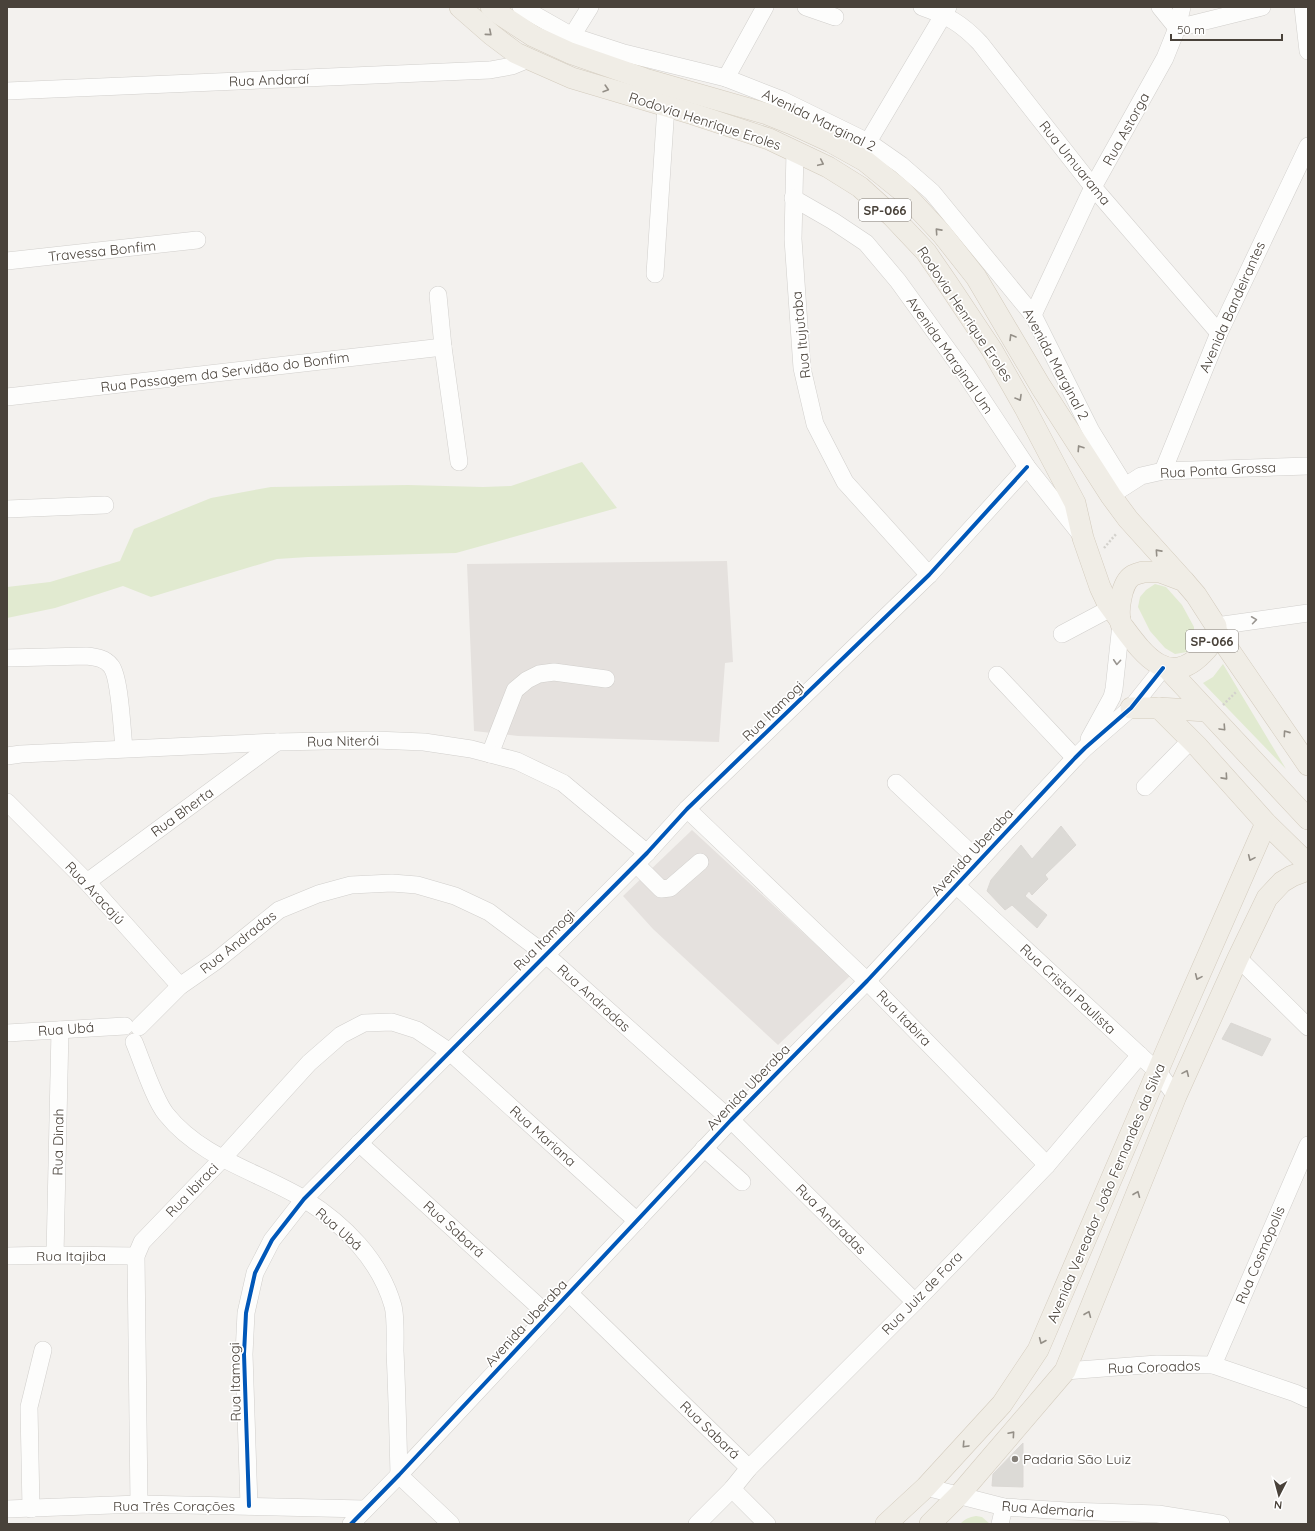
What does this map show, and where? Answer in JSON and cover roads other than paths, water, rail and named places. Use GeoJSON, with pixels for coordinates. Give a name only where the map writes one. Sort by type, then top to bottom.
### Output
{"type":"FeatureCollection","features":[{"type":"Feature","properties":{"kind":"main road","name":"Rodovia Henrique Eroles"},"geometry":{"type":"LineString","coordinates":[[460,7],[492,35],[516,53],[572,78],[769,139],[828,166],[860,187],[892,216],[926,252],[992,350],[1025,408],[1075,503],[1083,538],[1100,587],[1117,617]]}},
{"type":"Feature","properties":{"kind":"main road","name":"Rodovia Henrique Eroles"},"geometry":{"type":"LineString","coordinates":[[491,7],[533,36],[570,53],[645,79],[767,114],[792,124],[831,142],[865,161],[901,190],[942,234],[976,277],[1041,386],[1118,491],[1128,519],[1184,581]]}},
{"type":"Feature","properties":{"kind":"main road","name":"SP-066"},"geometry":{"type":"LineString","coordinates":[[1308,765],[1248,679],[1196,595],[1184,581],[1160,572],[1143,572],[1131,577],[1124,587],[1117,617],[1136,643],[1151,659],[1166,668],[1308,819]]}},
{"type":"Feature","properties":{"kind":"main road","name":"SP-066"},"geometry":{"type":"LineString","coordinates":[[1166,668],[1185,666],[1199,658],[1208,648],[1216,628]]}},
{"type":"Feature","properties":{"kind":"main road"},"geometry":{"type":"LineString","coordinates":[[1131,708],[1160,708],[1209,713]]}},
{"type":"Feature","properties":{"kind":"main road"},"geometry":{"type":"LineString","coordinates":[[1160,708],[1266,822],[1308,864]]}},
{"type":"Feature","properties":{"kind":"main road","name":"Avenida Vereador João Fernandes da Silva"},"geometry":{"type":"LineString","coordinates":[[886,1524],[926,1487],[1002,1404],[1038,1350],[1266,822]]}},
{"type":"Feature","properties":{"kind":"main road","name":"Avenida Vereador João Fernandes da Silva"},"geometry":{"type":"LineString","coordinates":[[930,1524],[959,1495],[1066,1371],[1176,1096],[1238,958],[1267,898],[1282,882],[1292,876],[1308,870]]}},
{"type":"Feature","properties":{"kind":"street","name":"Avenida Marginal 2"},"geometry":{"type":"LineString","coordinates":[[521,7],[572,36],[624,53],[726,78],[782,100],[868,142],[901,165],[932,192],[1033,315],[1091,431],[1118,491]]}},
{"type":"Feature","properties":{"kind":"street"},"geometry":{"type":"LineString","coordinates":[[572,36],[590,7]]}},
{"type":"Feature","properties":{"kind":"street"},"geometry":{"type":"LineString","coordinates":[[726,78],[764,7]]}},
{"type":"Feature","properties":{"kind":"street"},"geometry":{"type":"LineString","coordinates":[[806,7],[835,17]]}},
{"type":"Feature","properties":{"kind":"street","name":"Rua Umuarama"},"geometry":{"type":"LineString","coordinates":[[922,7],[946,11],[968,30],[980,43],[1094,188],[1219,333]]}},
{"type":"Feature","properties":{"kind":"street"},"geometry":{"type":"LineString","coordinates":[[1160,7],[1177,28],[1262,7]]}},
{"type":"Feature","properties":{"kind":"street","name":"Rua Astorga"},"geometry":{"type":"LineString","coordinates":[[1033,315],[1094,188],[1165,58],[1177,28],[1182,7]]}},
{"type":"Feature","properties":{"kind":"street"},"geometry":{"type":"LineString","coordinates":[[1304,7],[1308,51]]}},
{"type":"Feature","properties":{"kind":"street"},"geometry":{"type":"LineString","coordinates":[[868,142],[946,11]]}},
{"type":"Feature","properties":{"kind":"street","name":"Rua Andaraí"},"geometry":{"type":"LineString","coordinates":[[7,91],[490,70],[512,66],[529,59]]}},
{"type":"Feature","properties":{"kind":"street"},"geometry":{"type":"LineString","coordinates":[[655,274],[666,106]]}},
{"type":"Feature","properties":{"kind":"street","name":"Avenida Bandeirantes"},"geometry":{"type":"LineString","coordinates":[[1163,471],[1219,333],[1308,146]]}},
{"type":"Feature","properties":{"kind":"street","name":"Rua Itujutaba"},"geometry":{"type":"LineString","coordinates":[[795,151],[793,239],[802,368],[815,424],[844,482],[929,575]]}},
{"type":"Feature","properties":{"kind":"street","name":"Avenida Marginal Um"},"geometry":{"type":"LineString","coordinates":[[793,198],[866,242],[898,281],[966,375],[1027,467],[1083,538]]}},
{"type":"Feature","properties":{"kind":"street","name":"Travessa Bonfim"},"geometry":{"type":"LineString","coordinates":[[7,261],[197,240]]}},
{"type":"Feature","properties":{"kind":"street"},"geometry":{"type":"LineString","coordinates":[[438,295],[442,347],[459,462]]}},
{"type":"Feature","properties":{"kind":"street","name":"Rua Passagem da Servidão do Bonfim"},"geometry":{"type":"LineString","coordinates":[[7,397],[442,347]]}},
{"type":"Feature","properties":{"kind":"street","name":"Rua Ponta Grossa"},"geometry":{"type":"LineString","coordinates":[[1118,491],[1140,476],[1163,471],[1308,466]]}},
{"type":"Feature","properties":{"kind":"street","name":"Rua Itamogi"},"geometry":{"type":"LineString","coordinates":[[249,1506],[244,1354],[246,1313],[254,1273],[272,1240],[304,1199],[545,954],[642,858],[688,809],[929,575],[1027,467]]}},
{"type":"Feature","properties":{"kind":"street"},"geometry":{"type":"LineString","coordinates":[[7,509],[105,505]]}},
{"type":"Feature","properties":{"kind":"street"},"geometry":{"type":"LineString","coordinates":[[1216,628],[1308,613]]}},
{"type":"Feature","properties":{"kind":"street"},"geometry":{"type":"LineString","coordinates":[[1062,634],[1117,617]]}},
{"type":"Feature","properties":{"kind":"street","name":"Avenida Uberaba"},"geometry":{"type":"LineString","coordinates":[[1080,753],[1112,697],[1114,689],[1117,617]]}},
{"type":"Feature","properties":{"kind":"street"},"geometry":{"type":"LineString","coordinates":[[7,658],[86,656],[96,657],[106,661],[111,666],[116,678],[124,748]]}},
{"type":"Feature","properties":{"kind":"street","name":"Avenida Uberaba"},"geometry":{"type":"LineString","coordinates":[[351,1524],[399,1475],[704,1148],[867,981],[1080,753],[1131,708],[1166,668]]}},
{"type":"Feature","properties":{"kind":"street"},"geometry":{"type":"LineString","coordinates":[[490,754],[515,690],[527,680],[539,674],[554,672],[606,679]]}},
{"type":"Feature","properties":{"kind":"street"},"geometry":{"type":"LineString","coordinates":[[997,675],[1080,753]]}},
{"type":"Feature","properties":{"kind":"street","name":"Rua Niterói"},"geometry":{"type":"LineString","coordinates":[[7,756],[124,748],[375,740],[424,742],[471,749],[517,761],[563,783],[642,858],[661,889],[670,888],[700,862]]}},
{"type":"Feature","properties":{"kind":"street"},"geometry":{"type":"LineString","coordinates":[[1144,787],[1191,740]]}},
{"type":"Feature","properties":{"kind":"street","name":"Rua Bherta"},"geometry":{"type":"LineString","coordinates":[[87,882],[277,742]]}},
{"type":"Feature","properties":{"kind":"street"},"geometry":{"type":"LineString","coordinates":[[896,783],[979,861]]}},
{"type":"Feature","properties":{"kind":"street","name":"Rua Aracajú"},"geometry":{"type":"LineString","coordinates":[[7,802],[87,882],[180,986]]}},
{"type":"Feature","properties":{"kind":"street","name":"Rua Itabira"},"geometry":{"type":"LineString","coordinates":[[688,809],[867,981],[1047,1165]]}},
{"type":"Feature","properties":{"kind":"street","name":"Rua Andradas"},"geometry":{"type":"LineString","coordinates":[[133,1032],[180,986],[216,961],[279,910],[318,894],[351,885],[392,883],[417,885],[455,896],[489,912],[545,954],[731,1120],[915,1302]]}},
{"type":"Feature","properties":{"kind":"street","name":"Rua Cristal Paulista"},"geometry":{"type":"LineString","coordinates":[[956,884],[1158,1072],[1176,1096]]}},
{"type":"Feature","properties":{"kind":"street"},"geometry":{"type":"LineString","coordinates":[[1238,958],[1308,1027]]}},
{"type":"Feature","properties":{"kind":"street","name":"Rua Ibiraci"},"geometry":{"type":"LineString","coordinates":[[139,1504],[136,1256],[142,1242],[222,1159],[309,1063],[341,1035],[364,1023],[392,1022],[418,1030],[450,1052]]}},
{"type":"Feature","properties":{"kind":"street","name":"Rua Ubá"},"geometry":{"type":"LineString","coordinates":[[7,1033],[74,1028],[133,1032],[157,1098],[165,1113],[182,1131],[222,1159],[304,1199],[334,1221],[363,1248],[380,1274],[393,1307],[399,1475]]}},
{"type":"Feature","properties":{"kind":"street","name":"Rua Dinah"},"geometry":{"type":"LineString","coordinates":[[55,1255],[60,1030]]}},
{"type":"Feature","properties":{"kind":"street","name":"Rua Mariana"},"geometry":{"type":"LineString","coordinates":[[450,1052],[637,1221]]}},
{"type":"Feature","properties":{"kind":"street","name":"Rua Juiz de Fora"},"geometry":{"type":"LineString","coordinates":[[697,1524],[732,1489],[749,1468],[915,1302],[1047,1165],[1140,1055]]}},
{"type":"Feature","properties":{"kind":"street","name":"Rua Sabará"},"geometry":{"type":"LineString","coordinates":[[360,1143],[548,1315]]}},
{"type":"Feature","properties":{"kind":"street","name":"Rua Cosmópolis"},"geometry":{"type":"LineString","coordinates":[[1213,1365],[1308,1145]]}},
{"type":"Feature","properties":{"kind":"street"},"geometry":{"type":"LineString","coordinates":[[704,1148],[742,1182]]}},
{"type":"Feature","properties":{"kind":"street","name":"Rua Itajiba"},"geometry":{"type":"LineString","coordinates":[[7,1256],[136,1256]]}},
{"type":"Feature","properties":{"kind":"street","name":"Rua Sabará"},"geometry":{"type":"LineString","coordinates":[[569,1293],[749,1468]]}},
{"type":"Feature","properties":{"kind":"street"},"geometry":{"type":"LineString","coordinates":[[16,1524],[28,1509],[29,1407],[43,1350]]}},
{"type":"Feature","properties":{"kind":"street","name":"Rua Coroados"},"geometry":{"type":"LineString","coordinates":[[1066,1371],[1157,1364],[1213,1365],[1295,1393],[1308,1399]]}},
{"type":"Feature","properties":{"kind":"street"},"geometry":{"type":"LineString","coordinates":[[399,1475],[451,1524]]}},
{"type":"Feature","properties":{"kind":"street","name":"Rua Ademaria"},"geometry":{"type":"LineString","coordinates":[[926,1487],[1004,1507],[1068,1518],[1158,1514],[1221,1524]]}},
{"type":"Feature","properties":{"kind":"street"},"geometry":{"type":"LineString","coordinates":[[732,1489],[767,1524]]}},
{"type":"Feature","properties":{"kind":"street","name":"Rua Três Corações"},"geometry":{"type":"LineString","coordinates":[[7,1509],[139,1504],[365,1509]]}},
{"type":"Feature","properties":{"kind":"street"},"geometry":{"type":"LineString","coordinates":[[1000,1524],[1004,1507]]}},
{"type":"Feature","properties":{"kind":"place","name":"Padaria São Luiz"},"geometry":{"type":"Point","coordinates":[1015,1459]}}]}
